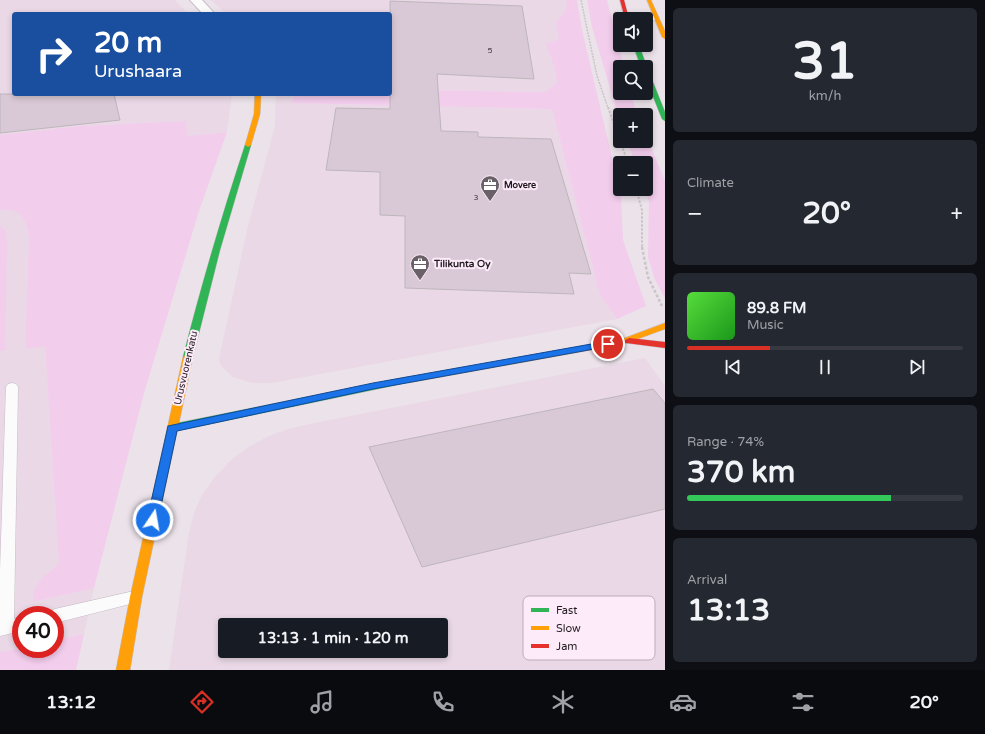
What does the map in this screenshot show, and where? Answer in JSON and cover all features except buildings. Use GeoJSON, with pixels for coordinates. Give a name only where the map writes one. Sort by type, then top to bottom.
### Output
{"type":"FeatureCollection","features":[{"type":"Feature","properties":{"kind":"main road"},"geometry":{"type":"LineString","coordinates":[[622,0],[625,12]]}},
{"type":"Feature","properties":{"kind":"main road"},"geometry":{"type":"LineString","coordinates":[[649,0],[665,37]]}},
{"type":"Feature","properties":{"kind":"main road"},"geometry":{"type":"LineString","coordinates":[[653,89],[665,119]]}},
{"type":"Feature","properties":{"kind":"main road","name":"Urusvuorenkatu"},"geometry":{"type":"LineString","coordinates":[[123,670],[136,597],[172,428],[204,290],[257,114],[258,96]]}},
{"type":"Feature","properties":{"kind":"main road"},"geometry":{"type":"LineString","coordinates":[[172,428],[373,386],[624,341],[665,326]]}},
{"type":"Feature","properties":{"kind":"main road"},"geometry":{"type":"LineString","coordinates":[[624,341],[665,345]]}},
{"type":"Feature","properties":{"kind":"street"},"geometry":{"type":"LineString","coordinates":[[196,0],[207,12]]}},
{"type":"Feature","properties":{"kind":"lane"},"geometry":{"type":"LineString","coordinates":[[3,628],[12,387]]}},
{"type":"Feature","properties":{"kind":"lane"},"geometry":{"type":"LineString","coordinates":[[64,614],[136,597]]}},
{"type":"Feature","properties":{"kind":"path"},"geometry":{"type":"LineString","coordinates":[[581,0],[598,76],[626,156]]}},
{"type":"Feature","properties":{"kind":"path"},"geometry":{"type":"LineString","coordinates":[[638,196],[642,210],[642,250],[648,277],[664,309]]}},
{"type":"Feature","properties":{"kind":"shaded area"},"geometry":{"type":"Polygon","coordinates":[[[0,0],[175,0],[186,12],[12,12],[12,96],[232,96],[227,132],[186,136],[186,121],[80,126],[0,135],[0,0]]]}},
{"type":"Feature","properties":{"kind":"shaded area"},"geometry":{"type":"Polygon","coordinates":[[[211,0],[566,0],[568,3],[566,12],[556,22],[559,39],[547,44],[554,65],[557,83],[545,92],[392,90],[392,12],[224,12],[211,0]]]}},
{"type":"Feature","properties":{"kind":"shaded area"},"geometry":{"type":"Polygon","coordinates":[[[566,0],[577,0],[582,30],[613,162],[613,196],[621,196],[623,240],[646,306],[617,319],[600,295],[552,109],[291,103],[293,96],[392,96],[392,90],[545,92],[557,83],[554,65],[546,44],[559,39],[556,22],[563,15],[567,7],[566,0]]]}},
{"type":"Feature","properties":{"kind":"shaded area"},"geometry":{"type":"Polygon","coordinates":[[[587,0],[607,0],[613,24],[613,52],[620,52],[622,60],[613,60],[613,98],[592,27],[587,0]]]}},
{"type":"Feature","properties":{"kind":"shaded area"},"geometry":{"type":"Polygon","coordinates":[[[276,96],[293,96],[291,103],[552,109],[600,295],[617,319],[272,383],[252,383],[233,377],[222,367],[219,361],[220,354],[248,226],[275,126],[276,96]]]}},
{"type":"Feature","properties":{"kind":"shaded area"},"geometry":{"type":"Polygon","coordinates":[[[614,100],[633,100],[635,108],[616,108],[614,100]]]}},
{"type":"Feature","properties":{"kind":"shaded area"},"geometry":{"type":"Polygon","coordinates":[[[186,121],[187,136],[227,132],[199,211],[144,393],[94,588],[33,602],[33,595],[37,584],[45,575],[59,564],[45,346],[25,349],[29,237],[26,224],[18,213],[0,210],[0,135],[80,126],[186,121]]]}},
{"type":"Feature","properties":{"kind":"shaded area"},"geometry":{"type":"Polygon","coordinates":[[[630,148],[651,148],[665,181],[665,298],[655,280],[648,257],[649,202],[647,196],[653,196],[653,156],[632,156],[630,148]]]}},
{"type":"Feature","properties":{"kind":"shaded area"},"geometry":{"type":"Polygon","coordinates":[[[9,209],[18,212],[24,219],[29,237],[25,349],[45,345],[59,564],[48,572],[33,602],[94,588],[84,634],[64,638],[64,606],[12,606],[12,650],[0,652],[0,210],[9,209]]]}},
{"type":"Feature","properties":{"kind":"shaded area"},"geometry":{"type":"Polygon","coordinates":[[[0,225],[5,231],[7,242],[5,350],[0,351],[0,225]]]}},
{"type":"Feature","properties":{"kind":"shaded area"},"geometry":{"type":"Polygon","coordinates":[[[645,358],[665,386],[665,670],[169,670],[189,532],[194,513],[202,495],[215,477],[230,461],[247,448],[267,437],[288,429],[310,424],[645,358]]]}},
{"type":"Feature","properties":{"kind":"shaded area"},"geometry":{"type":"Polygon","coordinates":[[[84,634],[76,670],[0,670],[0,652],[12,650],[12,658],[64,658],[64,638],[84,634]]]}},
{"type":"Feature","properties":{"kind":"traffic: fast"},"geometry":{"type":"LineString","coordinates":[[639,52],[641,60]]}},
{"type":"Feature","properties":{"kind":"traffic: fast"},"geometry":{"type":"LineString","coordinates":[[653,89],[665,119]]}},
{"type":"Feature","properties":{"kind":"traffic: fast"},"geometry":{"type":"LineString","coordinates":[[188,357],[201,303],[248,145]]}},
{"type":"Feature","properties":{"kind":"traffic: fast"},"geometry":{"type":"LineString","coordinates":[[172,428],[408,380]]}},
{"type":"Feature","properties":{"kind":"traffic: slow"},"geometry":{"type":"LineString","coordinates":[[649,0],[665,37]]}},
{"type":"Feature","properties":{"kind":"traffic: slow"},"geometry":{"type":"LineString","coordinates":[[248,145],[257,114],[258,96]]}},
{"type":"Feature","properties":{"kind":"traffic: slow"},"geometry":{"type":"LineString","coordinates":[[624,341],[665,326]]}},
{"type":"Feature","properties":{"kind":"traffic: slow"},"geometry":{"type":"LineString","coordinates":[[408,380],[624,341]]}},
{"type":"Feature","properties":{"kind":"traffic: slow"},"geometry":{"type":"LineString","coordinates":[[123,670],[136,597],[188,357]]}},
{"type":"Feature","properties":{"kind":"traffic: jam"},"geometry":{"type":"LineString","coordinates":[[622,0],[625,12]]}},
{"type":"Feature","properties":{"kind":"traffic: jam"},"geometry":{"type":"LineString","coordinates":[[629,341],[665,345]]}},
{"type":"Feature","properties":{"kind":"place","name":"Movere"},"geometry":{"type":"Point","coordinates":[490,202]}},
{"type":"Feature","properties":{"kind":"place","name":"Tilikunta Oy"},"geometry":{"type":"Point","coordinates":[420,281]}},
{"type":"Feature","properties":{"kind":"route"},"geometry":{"type":"LineString","coordinates":[[153,520],[172,428],[373,386],[608,344]]}}]}
